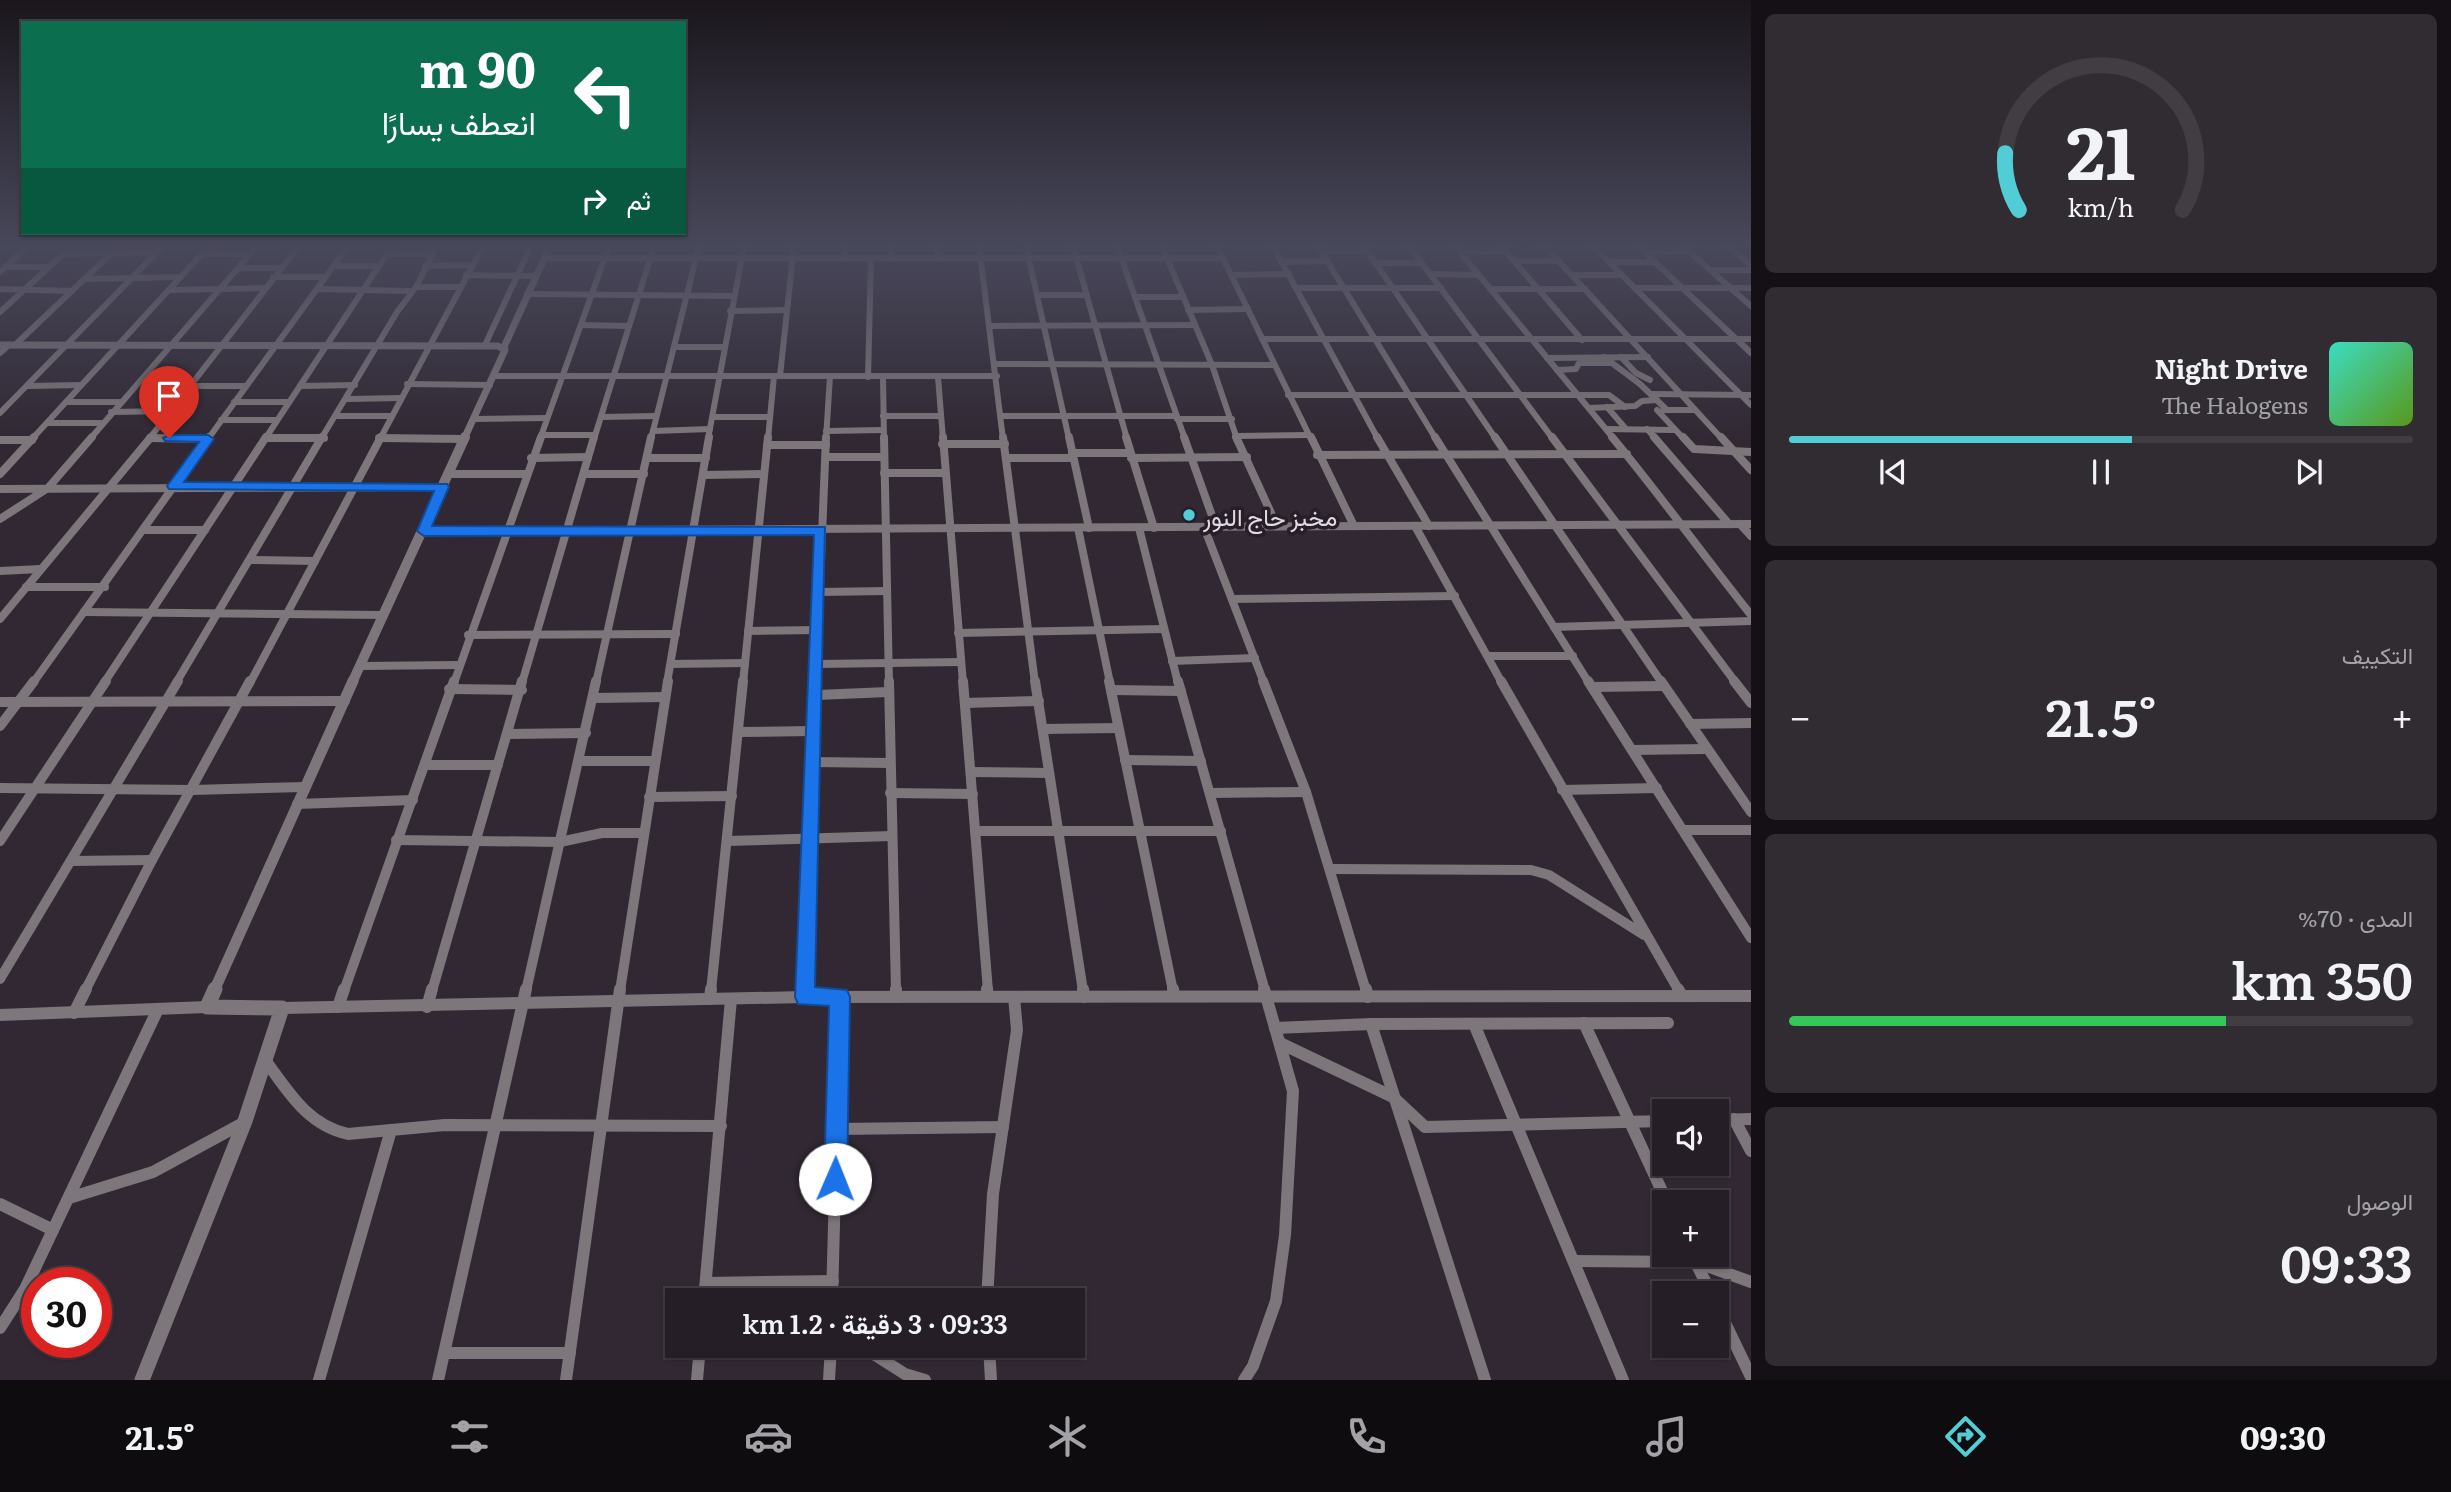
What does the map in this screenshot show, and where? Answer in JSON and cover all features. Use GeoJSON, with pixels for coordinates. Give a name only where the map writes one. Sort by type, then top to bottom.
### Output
{"type":"FeatureCollection","features":[{"type":"Feature","properties":{"kind":"street"},"geometry":{"type":"LineString","coordinates":[[0,353],[50,310]]}},
{"type":"Feature","properties":{"kind":"street"},"geometry":{"type":"LineString","coordinates":[[0,412],[102,310]]}},
{"type":"Feature","properties":{"kind":"street"},"geometry":{"type":"LineString","coordinates":[[0,474],[151,310]]}},
{"type":"Feature","properties":{"kind":"street"},"geometry":{"type":"LineString","coordinates":[[0,519],[47,488],[200,310]]}},
{"type":"Feature","properties":{"kind":"street"},"geometry":{"type":"LineString","coordinates":[[0,619],[111,487],[248,310]]}},
{"type":"Feature","properties":{"kind":"street"},"geometry":{"type":"LineString","coordinates":[[0,726],[105,587],[174,486],[301,310]]}},
{"type":"Feature","properties":{"kind":"street"},"geometry":{"type":"LineString","coordinates":[[0,841],[348,310]]}},
{"type":"Feature","properties":{"kind":"street"},"geometry":{"type":"LineString","coordinates":[[0,979],[401,310]]}},
{"type":"Feature","properties":{"kind":"street"},"geometry":{"type":"LineString","coordinates":[[74,1013],[152,860],[287,614],[447,310]]}},
{"type":"Feature","properties":{"kind":"street"},"geometry":{"type":"LineString","coordinates":[[485,345],[502,310]]}},
{"type":"Feature","properties":{"kind":"street"},"geometry":{"type":"LineString","coordinates":[[206,1007],[304,787],[493,381],[520,310]]}},
{"type":"Feature","properties":{"kind":"street"},"geometry":{"type":"LineString","coordinates":[[338,1007],[425,765],[457,665],[585,310]]}},
{"type":"Feature","properties":{"kind":"street"},"geometry":{"type":"LineString","coordinates":[[427,1006],[633,310]]}},
{"type":"Feature","properties":{"kind":"street"},"geometry":{"type":"LineString","coordinates":[[438,1380],[665,376],[683,310]]}},
{"type":"Feature","properties":{"kind":"street"},"geometry":{"type":"LineString","coordinates":[[566,1380],[642,833],[730,311],[764,310]]}},
{"type":"Feature","properties":{"kind":"street"},"geometry":{"type":"LineString","coordinates":[[710,999],[770,417],[787,310]]}},
{"type":"Feature","properties":{"kind":"street"},"geometry":{"type":"LineString","coordinates":[[868,376],[870,310]]}},
{"type":"Feature","properties":{"kind":"street"},"geometry":{"type":"LineString","coordinates":[[987,310],[1027,631],[1084,997]]}},
{"type":"Feature","properties":{"kind":"street"},"geometry":{"type":"LineString","coordinates":[[1041,310],[1089,528]]}},
{"type":"Feature","properties":{"kind":"street"},"geometry":{"type":"LineString","coordinates":[[1090,310],[1154,528]]}},
{"type":"Feature","properties":{"kind":"street"},"geometry":{"type":"LineString","coordinates":[[1139,310],[1216,527]]}},
{"type":"Feature","properties":{"kind":"street"},"geometry":{"type":"LineString","coordinates":[[1188,310],[1212,365],[1236,436],[1277,527]]}},
{"type":"Feature","properties":{"kind":"street"},"geometry":{"type":"LineString","coordinates":[[1249,310],[1354,526]]}},
{"type":"Feature","properties":{"kind":"street"},"geometry":{"type":"LineString","coordinates":[[1309,310],[1353,396],[1429,526]]}},
{"type":"Feature","properties":{"kind":"street"},"geometry":{"type":"LineString","coordinates":[[1358,310],[1490,527],[1751,937]]}},
{"type":"Feature","properties":{"kind":"street"},"geometry":{"type":"LineString","coordinates":[[1407,310],[1751,812]]}},
{"type":"Feature","properties":{"kind":"street"},"geometry":{"type":"LineString","coordinates":[[1457,310],[1751,704]]}},
{"type":"Feature","properties":{"kind":"street"},"geometry":{"type":"LineString","coordinates":[[1508,310],[1627,454],[1751,615]]}},
{"type":"Feature","properties":{"kind":"street"},"geometry":{"type":"LineString","coordinates":[[1557,310],[1582,340]]}},
{"type":"Feature","properties":{"kind":"street"},"geometry":{"type":"LineString","coordinates":[[1605,310],[1751,470]]}},
{"type":"Feature","properties":{"kind":"street"},"geometry":{"type":"LineString","coordinates":[[1657,310],[1751,405]]}},
{"type":"Feature","properties":{"kind":"street"},"geometry":{"type":"LineString","coordinates":[[1706,310],[1751,353]]}},
{"type":"Feature","properties":{"kind":"street"},"geometry":{"type":"LineString","coordinates":[[580,325],[628,326]]}},
{"type":"Feature","properties":{"kind":"street"},"geometry":{"type":"LineString","coordinates":[[989,326],[1195,326]]}},
{"type":"Feature","properties":{"kind":"street"},"geometry":{"type":"LineString","coordinates":[[1262,339],[1751,339]]}},
{"type":"Feature","properties":{"kind":"street"},"geometry":{"type":"LineString","coordinates":[[1596,340],[1607,360]]}},
{"type":"Feature","properties":{"kind":"street"},"geometry":{"type":"LineString","coordinates":[[1612,340],[1632,369],[1650,380]]}},
{"type":"Feature","properties":{"kind":"street"},"geometry":{"type":"LineString","coordinates":[[8,345],[430,344],[504,348]]}},
{"type":"Feature","properties":{"kind":"street"},"geometry":{"type":"LineString","coordinates":[[674,347],[724,347]]}},
{"type":"Feature","properties":{"kind":"street"},"geometry":{"type":"LineString","coordinates":[[1547,358],[1594,357],[1607,360],[1640,384],[1667,410]]}},
{"type":"Feature","properties":{"kind":"street"},"geometry":{"type":"LineString","coordinates":[[1557,370],[1577,369],[1579,363],[1623,357],[1648,357]]}},
{"type":"Feature","properties":{"kind":"street"},"geometry":{"type":"LineString","coordinates":[[995,365],[1273,365]]}},
{"type":"Feature","properties":{"kind":"street"},"geometry":{"type":"LineString","coordinates":[[1619,369],[1632,369]]}},
{"type":"Feature","properties":{"kind":"street"},"geometry":{"type":"LineString","coordinates":[[407,384],[562,375],[996,376]]}},
{"type":"Feature","properties":{"kind":"street"},"geometry":{"type":"LineString","coordinates":[[805,997],[821,530],[830,376]]}},
{"type":"Feature","properties":{"kind":"street"},"geometry":{"type":"LineString","coordinates":[[883,377],[882,457],[896,997]]}},
{"type":"Feature","properties":{"kind":"street"},"geometry":{"type":"LineString","coordinates":[[938,377],[943,473],[973,794],[988,996]]}},
{"type":"Feature","properties":{"kind":"street"},"geometry":{"type":"LineString","coordinates":[[1640,384],[1650,380],[1667,379]]}},
{"type":"Feature","properties":{"kind":"street"},"geometry":{"type":"LineString","coordinates":[[27,386],[81,385]]}},
{"type":"Feature","properties":{"kind":"street"},"geometry":{"type":"LineString","coordinates":[[300,386],[355,385]]}},
{"type":"Feature","properties":{"kind":"street"},"geometry":{"type":"LineString","coordinates":[[190,386],[246,386]]}},
{"type":"Feature","properties":{"kind":"street"},"geometry":{"type":"LineString","coordinates":[[1288,395],[1611,396],[1625,407]]}},
{"type":"Feature","properties":{"kind":"street"},"geometry":{"type":"LineString","coordinates":[[1589,408],[1625,407],[1654,397],[1751,395]]}},
{"type":"Feature","properties":{"kind":"street"},"geometry":{"type":"LineString","coordinates":[[347,399],[400,398]]}},
{"type":"Feature","properties":{"kind":"street"},"geometry":{"type":"LineString","coordinates":[[66,402],[120,402]]}},
{"type":"Feature","properties":{"kind":"street"},"geometry":{"type":"LineString","coordinates":[[234,402],[289,402]]}},
{"type":"Feature","properties":{"kind":"street"},"geometry":{"type":"LineString","coordinates":[[1607,407],[1626,429]]}},
{"type":"Feature","properties":{"kind":"street"},"geometry":{"type":"LineString","coordinates":[[1695,410],[1657,411],[1694,449],[1751,452]]}},
{"type":"Feature","properties":{"kind":"street"},"geometry":{"type":"LineString","coordinates":[[111,412],[170,411]]}},
{"type":"Feature","properties":{"kind":"street"},"geometry":{"type":"LineString","coordinates":[[1002,415],[1232,419]]}},
{"type":"Feature","properties":{"kind":"street"},"geometry":{"type":"LineString","coordinates":[[337,416],[390,416]]}},
{"type":"Feature","properties":{"kind":"street"},"geometry":{"type":"LineString","coordinates":[[601,417],[656,416]]}},
{"type":"Feature","properties":{"kind":"street"},"geometry":{"type":"LineString","coordinates":[[883,416],[941,416]]}},
{"type":"Feature","properties":{"kind":"street"},"geometry":{"type":"LineString","coordinates":[[713,417],[770,417]]}},
{"type":"Feature","properties":{"kind":"street"},"geometry":{"type":"LineString","coordinates":[[474,419],[547,418]]}},
{"type":"Feature","properties":{"kind":"street"},"geometry":{"type":"LineString","coordinates":[[221,421],[277,420]]}},
{"type":"Feature","properties":{"kind":"street"},"geometry":{"type":"LineString","coordinates":[[48,423],[101,423]]}},
{"type":"Feature","properties":{"kind":"street"},"geometry":{"type":"LineString","coordinates":[[653,431],[710,429]]}},
{"type":"Feature","properties":{"kind":"street"},"geometry":{"type":"LineString","coordinates":[[1607,429],[1673,430]]}},
{"type":"Feature","properties":{"kind":"street"},"geometry":{"type":"LineString","coordinates":[[1647,429],[1729,524]]}},
{"type":"Feature","properties":{"kind":"street"},"geometry":{"type":"LineString","coordinates":[[826,431],[882,430]]}},
{"type":"Feature","properties":{"kind":"street"},"geometry":{"type":"LineString","coordinates":[[541,435],[595,435]]}},
{"type":"Feature","properties":{"kind":"street"},"geometry":{"type":"LineString","coordinates":[[1236,436],[1308,435]]}},
{"type":"Feature","properties":{"kind":"street"},"geometry":{"type":"LineString","coordinates":[[150,438],[208,439]]}},
{"type":"Feature","properties":{"kind":"street"},"geometry":{"type":"LineString","coordinates":[[266,438],[324,438]]}},
{"type":"Feature","properties":{"kind":"street"},"geometry":{"type":"LineString","coordinates":[[379,438],[464,439]]}},
{"type":"Feature","properties":{"kind":"street"},"geometry":{"type":"LineString","coordinates":[[0,440],[32,440]]}},
{"type":"Feature","properties":{"kind":"street"},"geometry":{"type":"LineString","coordinates":[[942,444],[1005,444]]}},
{"type":"Feature","properties":{"kind":"street"},"geometry":{"type":"LineString","coordinates":[[767,445],[827,445]]}},
{"type":"Feature","properties":{"kind":"street"},"geometry":{"type":"LineString","coordinates":[[1317,455],[1627,454]]}},
{"type":"Feature","properties":{"kind":"street"},"geometry":{"type":"LineString","coordinates":[[1007,458],[1073,455],[1247,457]]}},
{"type":"Feature","properties":{"kind":"street"},"geometry":{"type":"LineString","coordinates":[[531,458],[588,457]]}},
{"type":"Feature","properties":{"kind":"street"},"geometry":{"type":"LineString","coordinates":[[826,457],[882,457]]}},
{"type":"Feature","properties":{"kind":"street"},"geometry":{"type":"LineString","coordinates":[[648,458],[706,458]]}},
{"type":"Feature","properties":{"kind":"street"},"geometry":{"type":"LineString","coordinates":[[884,473],[943,473]]}},
{"type":"Feature","properties":{"kind":"street"},"geometry":{"type":"LineString","coordinates":[[448,474],[526,474]]}},
{"type":"Feature","properties":{"kind":"street"},"geometry":{"type":"LineString","coordinates":[[584,474],[644,474]]}},
{"type":"Feature","properties":{"kind":"street"},"geometry":{"type":"LineString","coordinates":[[704,475],[764,474]]}},
{"type":"Feature","properties":{"kind":"street"},"geometry":{"type":"LineString","coordinates":[[0,489],[356,485],[442,487]]}},
{"type":"Feature","properties":{"kind":"street"},"geometry":{"type":"LineString","coordinates":[[1740,524],[1751,536]]}},
{"type":"Feature","properties":{"kind":"street"},"geometry":{"type":"LineString","coordinates":[[424,531],[1751,524]]}},
{"type":"Feature","properties":{"kind":"street"},"geometry":{"type":"LineString","coordinates":[[1415,526],[1562,790],[1682,996]]}},
{"type":"Feature","properties":{"kind":"street"},"geometry":{"type":"LineString","coordinates":[[1204,527],[1306,792],[1332,869],[1368,997]]}},
{"type":"Feature","properties":{"kind":"street"},"geometry":{"type":"LineString","coordinates":[[1077,528],[1174,996]]}},
{"type":"Feature","properties":{"kind":"street"},"geometry":{"type":"LineString","coordinates":[[1139,528],[1163,629],[1293,1091],[1286,1235],[1276,1301],[1253,1366],[1244,1380]]}},
{"type":"Feature","properties":{"kind":"street"},"geometry":{"type":"LineString","coordinates":[[144,530],[205,530]]}},
{"type":"Feature","properties":{"kind":"street"},"geometry":{"type":"LineString","coordinates":[[251,560],[315,561]]}},
{"type":"Feature","properties":{"kind":"street"},"geometry":{"type":"LineString","coordinates":[[0,571],[40,569]]}},
{"type":"Feature","properties":{"kind":"street"},"geometry":{"type":"LineString","coordinates":[[26,587],[105,587]]}},
{"type":"Feature","properties":{"kind":"street"},"geometry":{"type":"LineString","coordinates":[[820,592],[886,591]]}},
{"type":"Feature","properties":{"kind":"street"},"geometry":{"type":"LineString","coordinates":[[1232,600],[1455,596]]}},
{"type":"Feature","properties":{"kind":"street"},"geometry":{"type":"LineString","coordinates":[[84,612],[384,615]]}},
{"type":"Feature","properties":{"kind":"street"},"geometry":{"type":"LineString","coordinates":[[1554,627],[1751,621]]}},
{"type":"Feature","properties":{"kind":"street"},"geometry":{"type":"LineString","coordinates":[[958,633],[1163,629]]}},
{"type":"Feature","properties":{"kind":"street"},"geometry":{"type":"LineString","coordinates":[[748,631],[818,630]]}},
{"type":"Feature","properties":{"kind":"street"},"geometry":{"type":"LineString","coordinates":[[468,635],[609,632],[676,634]]}},
{"type":"Feature","properties":{"kind":"street"},"geometry":{"type":"LineString","coordinates":[[1488,656],[1573,656]]}},
{"type":"Feature","properties":{"kind":"street"},"geometry":{"type":"LineString","coordinates":[[1172,661],[1255,658]]}},
{"type":"Feature","properties":{"kind":"street"},"geometry":{"type":"LineString","coordinates":[[818,664],[961,662]]}},
{"type":"Feature","properties":{"kind":"street"},"geometry":{"type":"LineString","coordinates":[[671,664],[745,663]]}},
{"type":"Feature","properties":{"kind":"street"},"geometry":{"type":"LineString","coordinates":[[361,666],[457,665]]}},
{"type":"Feature","properties":{"kind":"street"},"geometry":{"type":"LineString","coordinates":[[1737,685],[1751,685]]}},
{"type":"Feature","properties":{"kind":"street"},"geometry":{"type":"LineString","coordinates":[[1592,687],[1664,686]]}},
{"type":"Feature","properties":{"kind":"street"},"geometry":{"type":"LineString","coordinates":[[449,690],[522,690]]}},
{"type":"Feature","properties":{"kind":"street"},"geometry":{"type":"LineString","coordinates":[[1111,690],[1181,691]]}},
{"type":"Feature","properties":{"kind":"street"},"geometry":{"type":"LineString","coordinates":[[817,695],[888,692]]}},
{"type":"Feature","properties":{"kind":"street"},"geometry":{"type":"LineString","coordinates":[[594,698],[665,697]]}},
{"type":"Feature","properties":{"kind":"street"},"geometry":{"type":"LineString","coordinates":[[0,702],[345,701]]}},
{"type":"Feature","properties":{"kind":"street"},"geometry":{"type":"LineString","coordinates":[[965,703],[1039,701]]}},
{"type":"Feature","properties":{"kind":"street"},"geometry":{"type":"LineString","coordinates":[[1690,724],[1751,723]]}},
{"type":"Feature","properties":{"kind":"street"},"geometry":{"type":"LineString","coordinates":[[1043,729],[1118,727]]}},
{"type":"Feature","properties":{"kind":"street"},"geometry":{"type":"LineString","coordinates":[[739,732],[813,732]]}},
{"type":"Feature","properties":{"kind":"street"},"geometry":{"type":"LineString","coordinates":[[508,734],[586,733]]}},
{"type":"Feature","properties":{"kind":"street"},"geometry":{"type":"LineString","coordinates":[[1632,750],[1706,749]]}},
{"type":"Feature","properties":{"kind":"street"},"geometry":{"type":"LineString","coordinates":[[1125,760],[1201,761]]}},
{"type":"Feature","properties":{"kind":"street"},"geometry":{"type":"LineString","coordinates":[[580,761],[654,761]]}},
{"type":"Feature","properties":{"kind":"street"},"geometry":{"type":"LineString","coordinates":[[813,762],[890,763]]}},
{"type":"Feature","properties":{"kind":"street"},"geometry":{"type":"LineString","coordinates":[[425,765],[498,765]]}},
{"type":"Feature","properties":{"kind":"street"},"geometry":{"type":"LineString","coordinates":[[971,772],[1048,773]]}},
{"type":"Feature","properties":{"kind":"street"},"geometry":{"type":"LineString","coordinates":[[0,788],[192,790],[304,787]]}},
{"type":"Feature","properties":{"kind":"street"},"geometry":{"type":"LineString","coordinates":[[1562,790],[1657,788]]}},
{"type":"Feature","properties":{"kind":"street"},"geometry":{"type":"LineString","coordinates":[[1210,793],[1306,792]]}},
{"type":"Feature","properties":{"kind":"street"},"geometry":{"type":"LineString","coordinates":[[890,793],[973,794]]}},
{"type":"Feature","properties":{"kind":"street"},"geometry":{"type":"LineString","coordinates":[[649,797],[732,796]]}},
{"type":"Feature","properties":{"kind":"street"},"geometry":{"type":"LineString","coordinates":[[297,804],[412,800]]}},
{"type":"Feature","properties":{"kind":"street"},"geometry":{"type":"LineString","coordinates":[[1682,830],[1751,830]]}},
{"type":"Feature","properties":{"kind":"street"},"geometry":{"type":"LineString","coordinates":[[975,831],[1220,831]]}},
{"type":"Feature","properties":{"kind":"street"},"geometry":{"type":"LineString","coordinates":[[397,840],[560,842],[602,833],[642,833]]}},
{"type":"Feature","properties":{"kind":"street"},"geometry":{"type":"LineString","coordinates":[[728,841],[892,836]]}},
{"type":"Feature","properties":{"kind":"street"},"geometry":{"type":"LineString","coordinates":[[71,861],[152,860]]}},
{"type":"Feature","properties":{"kind":"street"},"geometry":{"type":"LineString","coordinates":[[1332,869],[1531,870],[1556,880],[1648,938]]}},
{"type":"Feature","properties":{"kind":"street"},"geometry":{"type":"LineString","coordinates":[[0,1015],[206,1007],[619,1003],[805,997],[1751,996]]}},
{"type":"Feature","properties":{"kind":"street"},"geometry":{"type":"LineString","coordinates":[[833,1288],[840,997]]}},
{"type":"Feature","properties":{"kind":"street"},"geometry":{"type":"LineString","coordinates":[[988,1288],[993,1194],[1017,1030],[1014,997]]}},
{"type":"Feature","properties":{"kind":"street"},"geometry":{"type":"LineString","coordinates":[[705,1288],[731,999]]}},
{"type":"Feature","properties":{"kind":"street"},"geometry":{"type":"LineString","coordinates":[[142,1380],[245,1121],[282,1008]]}},
{"type":"Feature","properties":{"kind":"street"},"geometry":{"type":"LineString","coordinates":[[0,1328],[25,1289],[158,1009]]}},
{"type":"Feature","properties":{"kind":"street"},"geometry":{"type":"LineString","coordinates":[[1584,1023],[1661,1190]]}},
{"type":"Feature","properties":{"kind":"street"},"geometry":{"type":"LineString","coordinates":[[1275,1028],[1371,1024],[1668,1023]]}},
{"type":"Feature","properties":{"kind":"street"},"geometry":{"type":"LineString","coordinates":[[1371,1024],[1485,1380]]}},
{"type":"Feature","properties":{"kind":"street"},"geometry":{"type":"LineString","coordinates":[[1474,1024],[1623,1380]]}},
{"type":"Feature","properties":{"kind":"street"},"geometry":{"type":"LineString","coordinates":[[1280,1043],[1393,1097],[1425,1127],[1652,1121]]}},
{"type":"Feature","properties":{"kind":"street"},"geometry":{"type":"LineString","coordinates":[[265,1060],[308,1115],[330,1133],[498,1124],[721,1126]]}},
{"type":"Feature","properties":{"kind":"street"},"geometry":{"type":"LineString","coordinates":[[1729,1119],[1751,1119]]}},
{"type":"Feature","properties":{"kind":"street"},"geometry":{"type":"LineString","coordinates":[[1734,1119],[1751,1151]]}},
{"type":"Feature","properties":{"kind":"street"},"geometry":{"type":"LineString","coordinates":[[69,1198],[153,1172],[245,1121]]}},
{"type":"Feature","properties":{"kind":"street"},"geometry":{"type":"LineString","coordinates":[[837,1129],[1003,1128]]}},
{"type":"Feature","properties":{"kind":"street"},"geometry":{"type":"LineString","coordinates":[[319,1380],[391,1130]]}},
{"type":"Feature","properties":{"kind":"street"},"geometry":{"type":"LineString","coordinates":[[0,1204],[53,1230]]}},
{"type":"Feature","properties":{"kind":"street"},"geometry":{"type":"LineString","coordinates":[[1574,1261],[1652,1260]]}},
{"type":"Feature","properties":{"kind":"street"},"geometry":{"type":"LineString","coordinates":[[1714,1267],[1751,1282]]}},
{"type":"Feature","properties":{"kind":"street"},"geometry":{"type":"LineString","coordinates":[[706,1283],[833,1281]]}},
{"type":"Feature","properties":{"kind":"street"},"geometry":{"type":"LineString","coordinates":[[1729,1331],[1751,1377]]}},
{"type":"Feature","properties":{"kind":"street"},"geometry":{"type":"LineString","coordinates":[[445,1353],[570,1353]]}},
{"type":"Feature","properties":{"kind":"street"},"geometry":{"type":"LineString","coordinates":[[697,1380],[699,1358]]}},
{"type":"Feature","properties":{"kind":"street"},"geometry":{"type":"LineString","coordinates":[[829,1380],[830,1358]]}},
{"type":"Feature","properties":{"kind":"street"},"geometry":{"type":"LineString","coordinates":[[880,1358],[905,1374],[925,1380]]}},
{"type":"Feature","properties":{"kind":"street"},"geometry":{"type":"LineString","coordinates":[[990,1358],[991,1380]]}},
{"type":"Feature","properties":{"kind":"place","name":"مخبز حاج النور"},"geometry":{"type":"Point","coordinates":[1189,515]}},
{"type":"Feature","properties":{"kind":"route"},"geometry":{"type":"LineString","coordinates":[[169,438],[208,439],[174,486],[442,487],[424,531],[821,530],[805,997],[840,997],[835,1179]]}}]}
